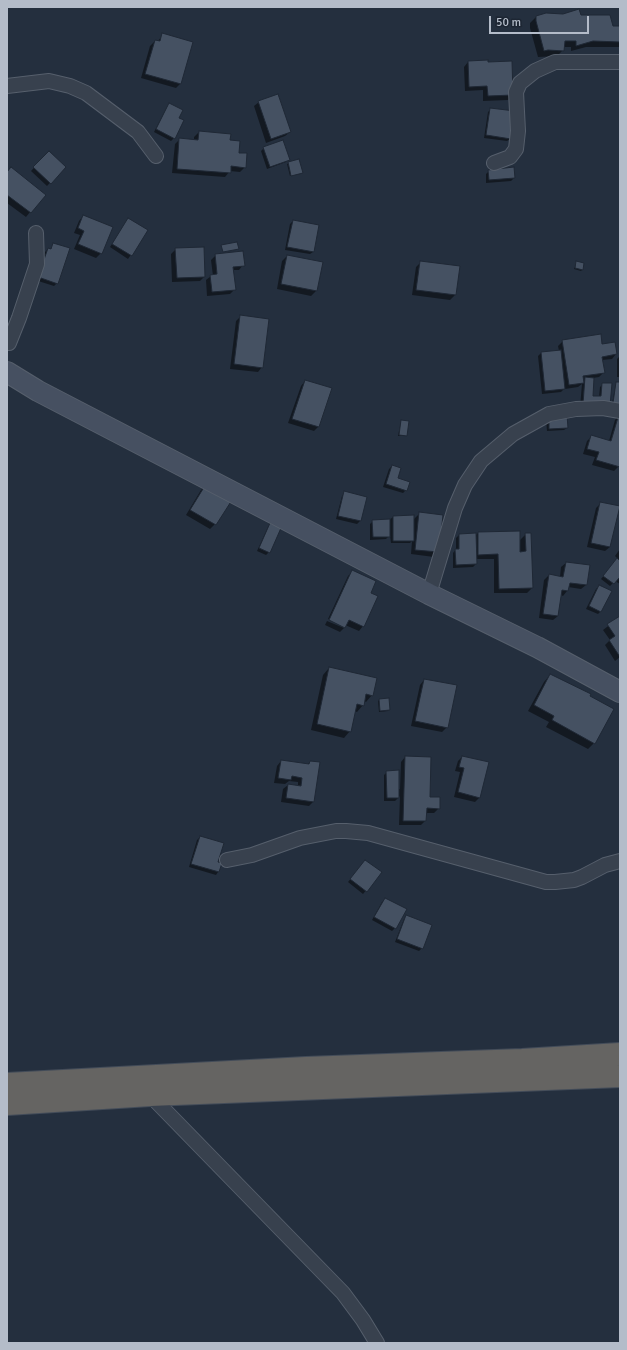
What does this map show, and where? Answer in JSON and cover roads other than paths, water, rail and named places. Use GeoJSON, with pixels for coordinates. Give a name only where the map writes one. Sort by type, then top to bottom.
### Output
{"type":"FeatureCollection","features":[{"type":"Feature","properties":{"kind":"highway"},"geometry":{"type":"LineString","coordinates":[[7,1084],[306,1068],[522,1060],[620,1054]]}},
{"type":"Feature","properties":{"kind":"highway"},"geometry":{"type":"LineString","coordinates":[[7,1104],[150,1095],[620,1076]]}},
{"type":"Feature","properties":{"kind":"main road"},"geometry":{"type":"LineString","coordinates":[[7,372],[38,391],[429,594],[537,647],[620,692]]}},
{"type":"Feature","properties":{"kind":"street"},"geometry":{"type":"LineString","coordinates":[[494,163],[510,157],[516,149],[518,131],[516,92],[520,83],[535,71],[555,62],[620,62]]}},
{"type":"Feature","properties":{"kind":"street"},"geometry":{"type":"LineString","coordinates":[[7,86],[49,81],[70,86],[86,93],[138,132],[156,156]]}},
{"type":"Feature","properties":{"kind":"street"},"geometry":{"type":"LineString","coordinates":[[7,344],[9,343],[38,264],[36,233]]}},
{"type":"Feature","properties":{"kind":"street"},"geometry":{"type":"LineString","coordinates":[[429,594],[455,508],[465,485],[481,461],[513,434],[549,414],[576,409],[603,408],[620,410]]}},
{"type":"Feature","properties":{"kind":"street"},"geometry":{"type":"LineString","coordinates":[[227,860],[252,855],[300,838],[336,831],[346,831],[368,833],[537,880],[555,882],[574,880],[605,864],[620,860]]}},
{"type":"Feature","properties":{"kind":"street"},"geometry":{"type":"LineString","coordinates":[[150,1095],[331,1279],[353,1306],[377,1343]]}}]}
